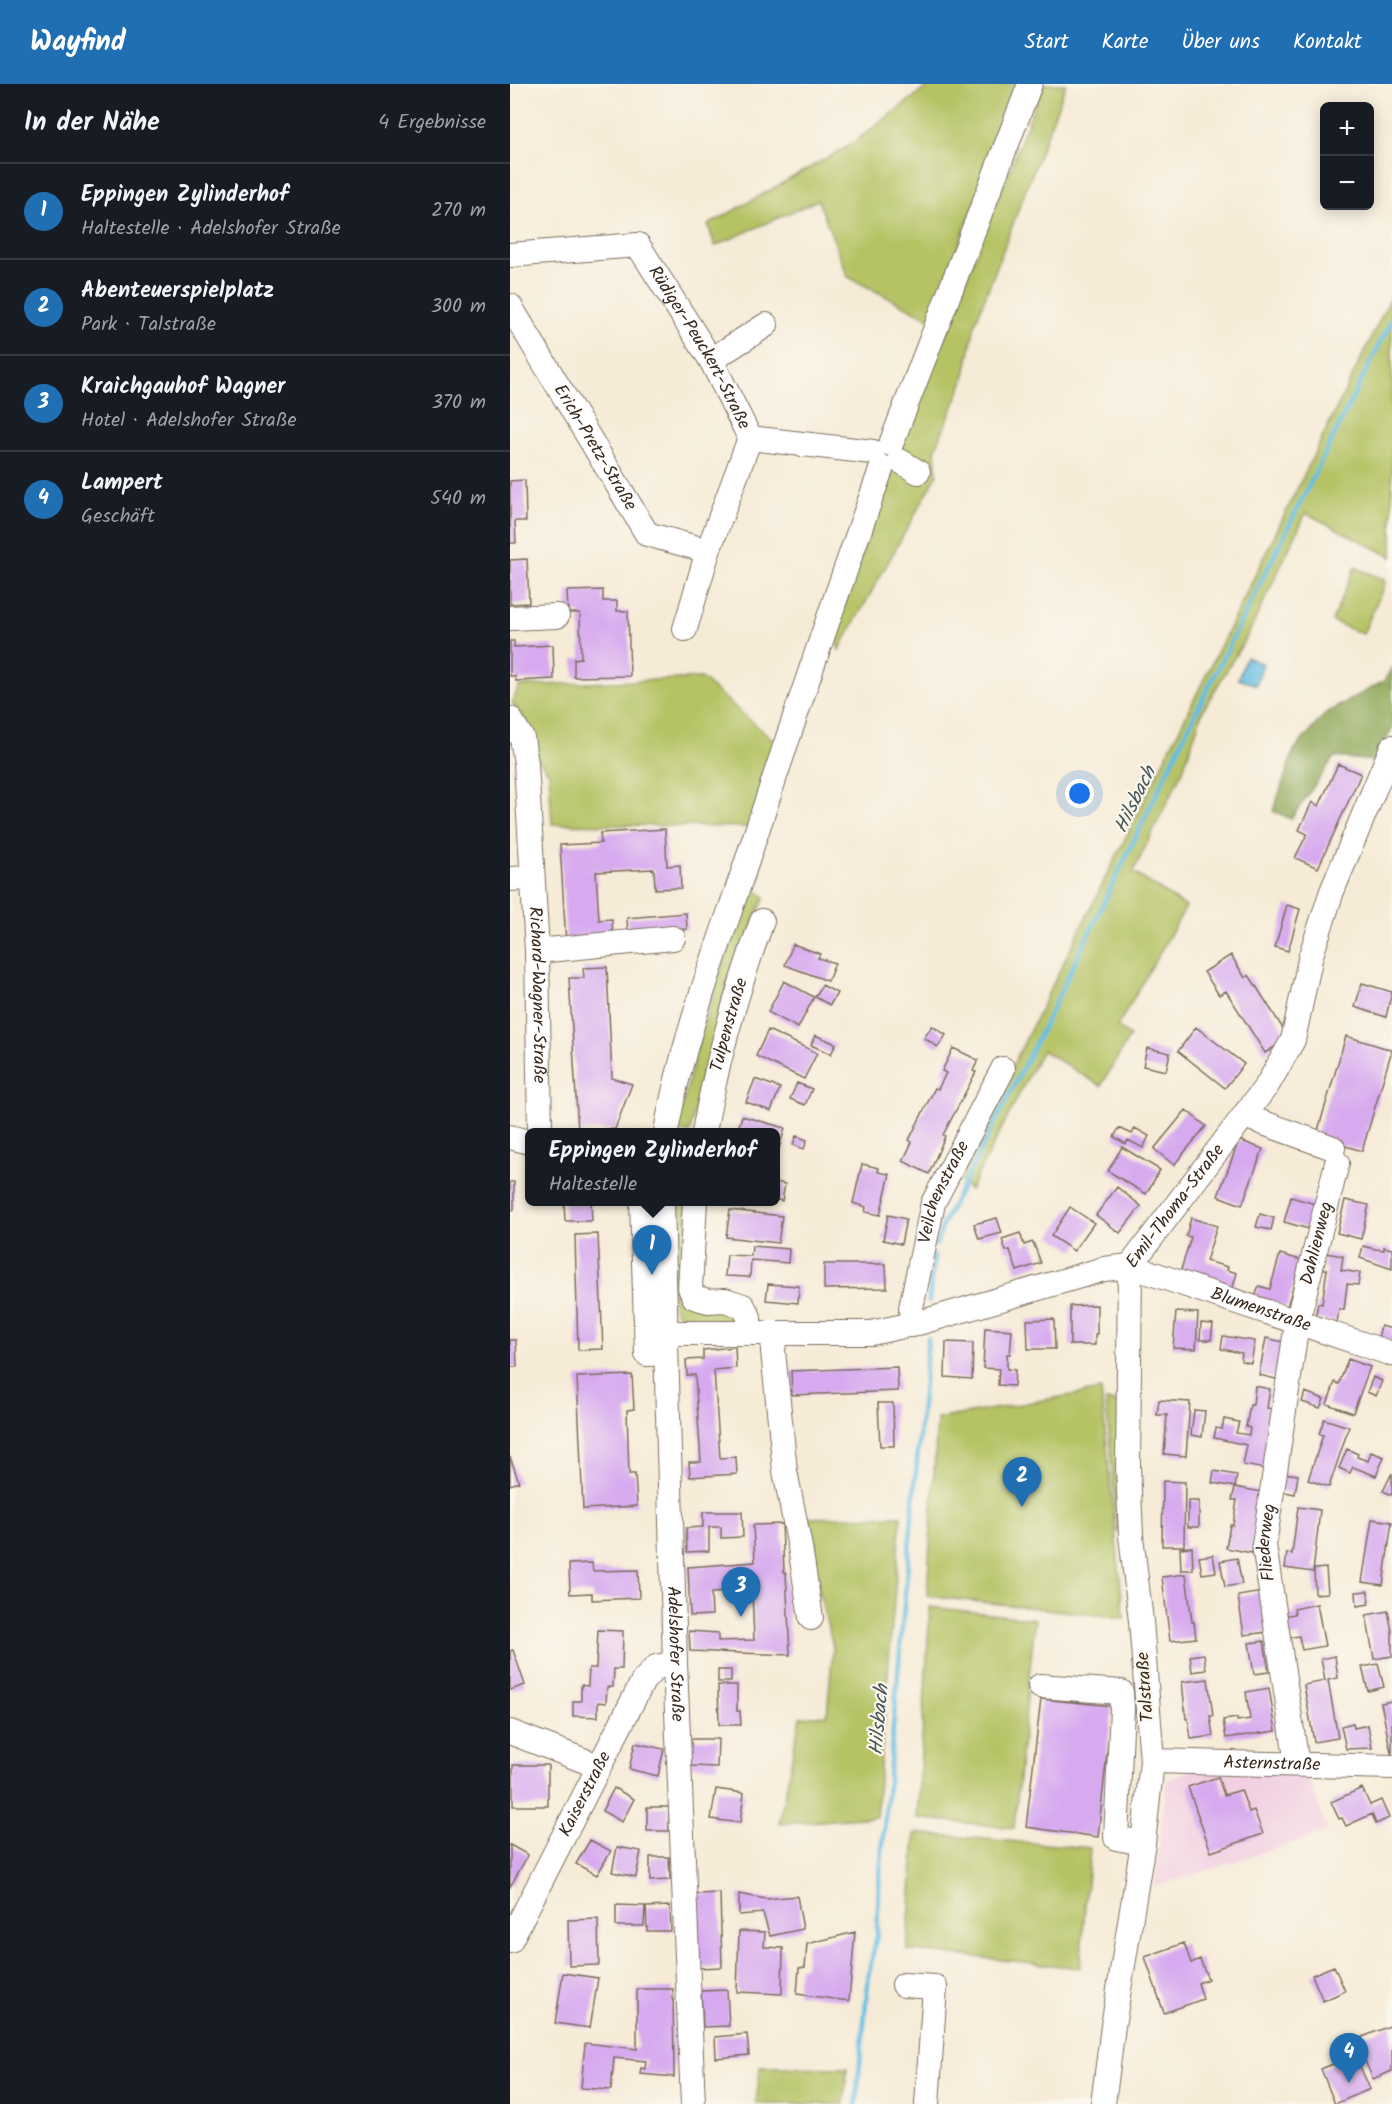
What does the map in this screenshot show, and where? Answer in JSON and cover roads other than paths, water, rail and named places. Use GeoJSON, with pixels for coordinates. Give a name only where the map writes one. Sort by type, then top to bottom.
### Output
{"type":"FeatureCollection","features":[{"type":"Feature","properties":{"kind":"street"},"geometry":{"type":"LineString","coordinates":[[667,1128],[692,1030],[828,617],[893,459],[1030,84]]}},
{"type":"Feature","properties":{"kind":"street","name":"Rüdiger-Peuckert-Straße"},"geometry":{"type":"LineString","coordinates":[[510,255],[638,244],[711,360],[750,438],[893,459]]}},
{"type":"Feature","properties":{"kind":"street","name":"Erich-Pretz-Straße"},"geometry":{"type":"LineString","coordinates":[[510,306],[647,534],[708,551]]}},
{"type":"Feature","properties":{"kind":"street"},"geometry":{"type":"LineString","coordinates":[[711,360],[765,325]]}},
{"type":"Feature","properties":{"kind":"street"},"geometry":{"type":"LineString","coordinates":[[685,629],[708,551],[750,438]]}},
{"type":"Feature","properties":{"kind":"street"},"geometry":{"type":"LineString","coordinates":[[510,618],[557,616]]}},
{"type":"Feature","properties":{"kind":"street","name":"Richard-Wagner-Straße"},"geometry":{"type":"LineString","coordinates":[[510,719],[522,738],[526,763],[520,836],[521,878],[537,951],[540,1128]]}},
{"type":"Feature","properties":{"kind":"street","name":"Emil-Thoma-Straße"},"geometry":{"type":"LineString","coordinates":[[666,1343],[750,1332],[872,1333],[912,1325],[1104,1269],[1130,1266],[1268,1084],[1293,1041],[1311,955],[1332,891],[1392,747]]}},
{"type":"Feature","properties":{"kind":"street","name":"Tulpenstraße"},"geometry":{"type":"LineString","coordinates":[[705,1128],[721,1051],[740,984],[762,921]]}},
{"type":"Feature","properties":{"kind":"street"},"geometry":{"type":"LineString","coordinates":[[537,951],[673,938]]}},
{"type":"Feature","properties":{"kind":"street","name":"Veilchenstraße"},"geometry":{"type":"LineString","coordinates":[[912,1325],[911,1308],[933,1203],[1003,1069]]}},
{"type":"Feature","properties":{"kind":"street","name":"Dahlienweg"},"geometry":{"type":"LineString","coordinates":[[1246,1113],[1255,1120],[1335,1156],[1297,1323]]}},
{"type":"Feature","properties":{"kind":"street"},"geometry":{"type":"LineString","coordinates":[[510,1137],[525,1141]]}},
{"type":"Feature","properties":{"kind":"street"},"geometry":{"type":"LineString","coordinates":[[642,1206],[647,1354],[666,1343]]}},
{"type":"Feature","properties":{"kind":"street","name":"Adelshofer Straße"},"geometry":{"type":"LineString","coordinates":[[662,1206],[675,1663],[693,2104]]}},
{"type":"Feature","properties":{"kind":"street"},"geometry":{"type":"LineString","coordinates":[[695,1206],[690,1288],[694,1297],[708,1301],[725,1300],[743,1306],[749,1317],[750,1332]]}},
{"type":"Feature","properties":{"kind":"street","name":"Blumenstraße"},"geometry":{"type":"LineString","coordinates":[[1130,1266],[1392,1354]]}},
{"type":"Feature","properties":{"kind":"street","name":"Talstraße"},"geometry":{"type":"LineString","coordinates":[[1103,2104],[1113,2026],[1143,1843],[1152,1761],[1131,1536],[1128,1467],[1130,1266]]}},
{"type":"Feature","properties":{"kind":"street","name":"Fliederweg"},"geometry":{"type":"LineString","coordinates":[[1297,1323],[1264,1545],[1297,1764]]}},
{"type":"Feature","properties":{"kind":"street"},"geometry":{"type":"LineString","coordinates":[[775,1333],[773,1351],[785,1471],[811,1618]]}},
{"type":"Feature","properties":{"kind":"street","name":"Kaiserstraße"},"geometry":{"type":"LineString","coordinates":[[510,1941],[598,1766],[644,1681],[656,1667],[675,1663]]}},
{"type":"Feature","properties":{"kind":"street"},"geometry":{"type":"LineString","coordinates":[[1040,1686],[1121,1692],[1146,1689]]}},
{"type":"Feature","properties":{"kind":"street"},"geometry":{"type":"LineString","coordinates":[[1121,1692],[1116,1838],[1143,1843]]}},
{"type":"Feature","properties":{"kind":"street"},"geometry":{"type":"LineString","coordinates":[[510,1732],[598,1766]]}},
{"type":"Feature","properties":{"kind":"street","name":"Asternstraße"},"geometry":{"type":"LineString","coordinates":[[1152,1761],[1392,1767]]}},
{"type":"Feature","properties":{"kind":"street"},"geometry":{"type":"LineString","coordinates":[[904,1984],[935,1987],[927,2104]]}},
{"type":"Feature","properties":{"kind":"water"},"geometry":{"type":"Polygon","coordinates":[[[1246,657],[1263,664],[1256,685],[1238,679],[1246,657]]]}},
{"type":"Feature","properties":{"kind":"waterway","name":"Hilsbach"},"geometry":{"type":"LineString","coordinates":[[936,1245],[943,1224],[1045,1024],[1195,714],[1392,319]]}},
{"type":"Feature","properties":{"kind":"waterway","name":"Hilsbach"},"geometry":{"type":"LineString","coordinates":[[929,1301],[934,1256]]}},
{"type":"Feature","properties":{"kind":"waterway","name":"Hilsbach"},"geometry":{"type":"LineString","coordinates":[[856,2104],[869,1972],[877,1935],[879,1885],[928,1338]]}},
{"type":"Feature","properties":{"kind":"place","name":"Eppingen Zylinderhof"},"geometry":{"type":"Point","coordinates":[652,1275]}},
{"type":"Feature","properties":{"kind":"place","name":"Abenteuerspielplatz"},"geometry":{"type":"Point","coordinates":[1022,1507]}},
{"type":"Feature","properties":{"kind":"place","name":"Kraichgauhof Wagner"},"geometry":{"type":"Point","coordinates":[741,1617]}},
{"type":"Feature","properties":{"kind":"place","name":"Lampert"},"geometry":{"type":"Point","coordinates":[1349,2083]}}]}
